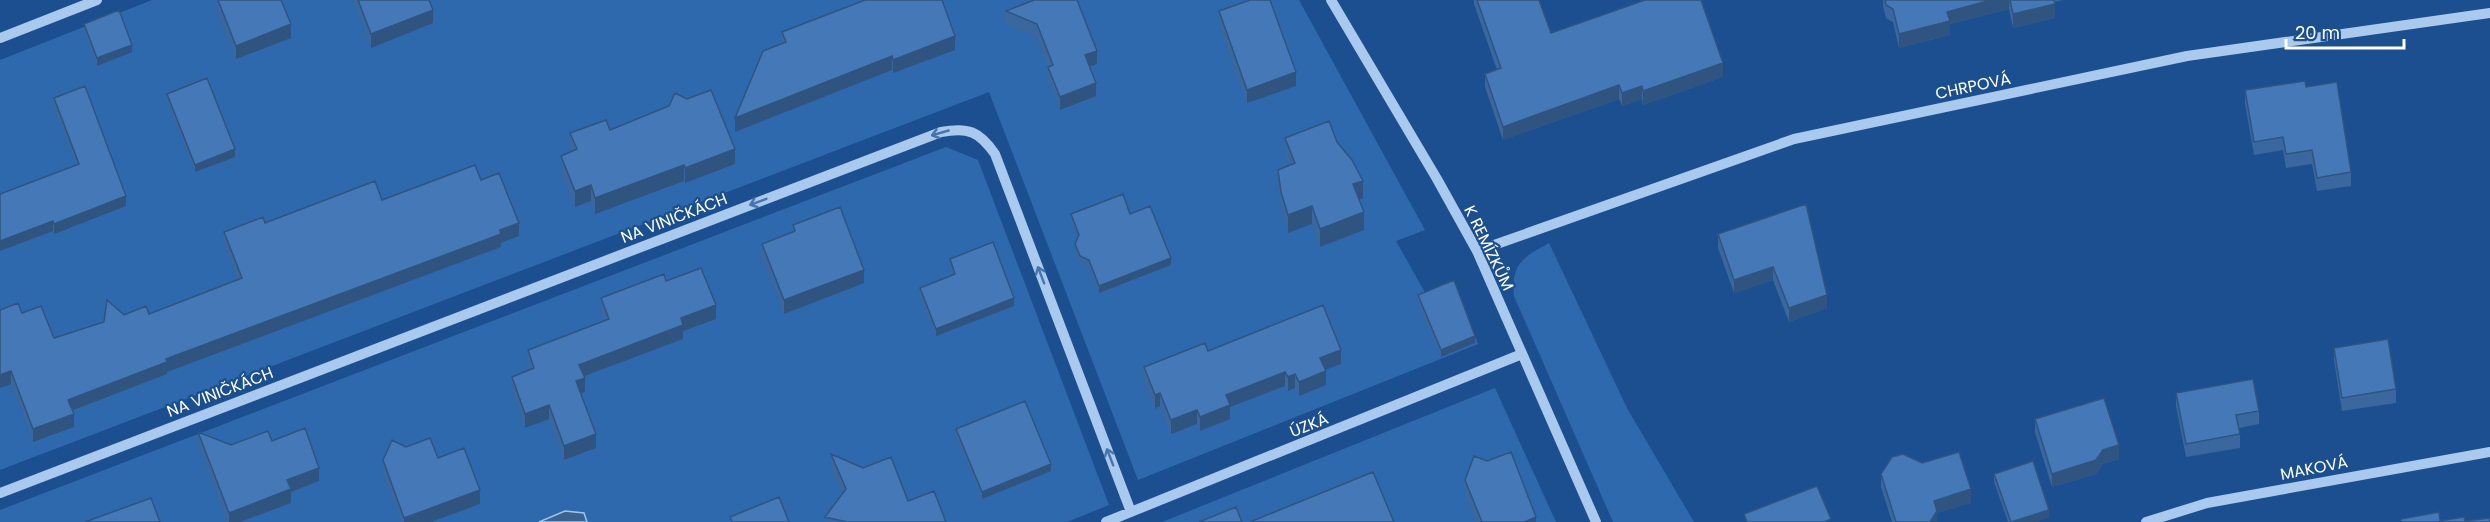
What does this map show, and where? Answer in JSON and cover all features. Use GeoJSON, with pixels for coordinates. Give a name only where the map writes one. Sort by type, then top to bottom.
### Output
{"type":"FeatureCollection","features":[{"type":"Feature","properties":{"kind":"street"},"geometry":{"type":"LineString","coordinates":[[0,38],[97,0]]}},
{"type":"Feature","properties":{"kind":"street","name":"K REMÍZKŮM"},"geometry":{"type":"LineString","coordinates":[[1331,0],[1477,251],[1596,522]]}},
{"type":"Feature","properties":{"kind":"street","name":"CHRPOVÁ"},"geometry":{"type":"LineString","coordinates":[[1477,251],[1794,139],[2187,56],[2490,13]]}},
{"type":"Feature","properties":{"kind":"street","name":"NA VINIČKÁCH"},"geometry":{"type":"LineString","coordinates":[[0,493],[940,132],[956,129],[971,131],[985,139],[995,154],[1131,512]]}},
{"type":"Feature","properties":{"kind":"street","name":"ÚZKÁ"},"geometry":{"type":"LineString","coordinates":[[1106,522],[1522,354]]}},
{"type":"Feature","properties":{"kind":"street","name":"MAKOVÁ"},"geometry":{"type":"LineString","coordinates":[[2146,522],[2207,503],[2490,452]]}},
{"type":"Feature","properties":{"kind":"shaded area"},"geometry":{"type":"Polygon","coordinates":[[[152,0],[1299,0],[1425,230],[1396,241],[1427,296],[1454,283],[1478,344],[1138,480],[989,92],[0,470],[0,60],[152,0]]]}},
{"type":"Feature","properties":{"kind":"shaded area"},"geometry":{"type":"Polygon","coordinates":[[[946,147],[978,160],[1109,505],[1067,522],[0,522],[0,510],[946,147]]]}},
{"type":"Feature","properties":{"kind":"shaded area"},"geometry":{"type":"Polygon","coordinates":[[[1549,243],[1627,408],[1694,522],[1613,522],[1514,296],[1517,269],[1526,257],[1549,243]]]}},
{"type":"Feature","properties":{"kind":"shaded area"},"geometry":{"type":"Polygon","coordinates":[[[1495,388],[1556,522],[1162,522],[1495,388]]]}},
{"type":"Feature","properties":{"kind":"shaded area"},"geometry":{"type":"Polygon","coordinates":[[[565,511],[584,513],[587,522],[539,522],[565,511]]]}},
{"type":"Feature","properties":{"kind":"building"},"geometry":{"type":"Polygon","coordinates":[[[218,0],[281,0],[291,24],[236,46],[218,0]]]}},
{"type":"Feature","properties":{"kind":"building"},"geometry":{"type":"Polygon","coordinates":[[[358,0],[429,0],[433,10],[371,34],[358,0]]]}},
{"type":"Feature","properties":{"kind":"building"},"geometry":{"type":"Polygon","coordinates":[[[865,0],[942,0],[955,36],[893,60],[892,56],[735,118],[763,51],[786,42],[782,32],[865,0]]]}},
{"type":"Feature","properties":{"kind":"building"},"geometry":{"type":"Polygon","coordinates":[[[1034,0],[1077,0],[1097,51],[1085,55],[1096,83],[1060,97],[1048,67],[1053,65],[1037,24],[1006,11],[1034,0]]]}},
{"type":"Feature","properties":{"kind":"building"},"geometry":{"type":"Polygon","coordinates":[[[1250,0],[1270,0],[1296,72],[1247,90],[1219,11],[1250,0]]]}},
{"type":"Feature","properties":{"kind":"building"},"geometry":{"type":"Polygon","coordinates":[[[1477,0],[1539,0],[1551,33],[1645,0],[1701,0],[1723,63],[1643,91],[1642,86],[1622,93],[1619,85],[1503,127],[1485,74],[1501,68],[1477,0]]]}},
{"type":"Feature","properties":{"kind":"building"},"geometry":{"type":"Polygon","coordinates":[[[1885,0],[1991,0],[1947,12],[1950,21],[1899,34],[1893,9],[1886,5],[1885,0]]]}},
{"type":"Feature","properties":{"kind":"building"},"geometry":{"type":"Polygon","coordinates":[[[2010,0],[2054,0],[2055,4],[2013,14],[2010,0]]]}},
{"type":"Feature","properties":{"kind":"building"},"geometry":{"type":"Polygon","coordinates":[[[119,10],[132,45],[97,58],[84,24],[119,10]]]}},
{"type":"Feature","properties":{"kind":"building"},"geometry":{"type":"Polygon","coordinates":[[[207,78],[235,149],[195,165],[167,94],[207,78]]]}},
{"type":"Feature","properties":{"kind":"building"},"geometry":{"type":"Polygon","coordinates":[[[2305,81],[2306,87],[2337,82],[2351,172],[2317,178],[2312,150],[2286,154],[2283,137],[2254,142],[2245,90],[2305,81]]]}},
{"type":"Feature","properties":{"kind":"building"},"geometry":{"type":"Polygon","coordinates":[[[85,86],[126,196],[54,224],[53,221],[0,241],[0,194],[79,164],[54,98],[85,86]]]}},
{"type":"Feature","properties":{"kind":"building"},"geometry":{"type":"Polygon","coordinates":[[[711,90],[735,149],[595,198],[591,185],[575,191],[561,156],[577,149],[570,133],[606,120],[610,130],[669,106],[675,93],[687,99],[711,90]]]}},
{"type":"Feature","properties":{"kind":"building"},"geometry":{"type":"Polygon","coordinates":[[[1329,121],[1337,142],[1352,160],[1363,181],[1353,184],[1364,212],[1320,229],[1312,206],[1288,215],[1281,192],[1278,170],[1295,163],[1285,138],[1329,121]]]}},
{"type":"Feature","properties":{"kind":"building"},"geometry":{"type":"Polygon","coordinates":[[[475,165],[481,180],[499,173],[519,223],[500,230],[501,234],[166,359],[167,362],[68,400],[74,414],[33,429],[11,371],[0,375],[0,310],[18,303],[22,313],[41,306],[54,338],[104,322],[107,300],[124,315],[146,306],[149,314],[242,278],[224,232],[263,217],[265,223],[375,181],[382,200],[475,165]]]}},
{"type":"Feature","properties":{"kind":"building"},"geometry":{"type":"Polygon","coordinates":[[[1123,194],[1130,214],[1150,206],[1171,258],[1099,286],[1089,260],[1080,256],[1075,244],[1079,235],[1071,214],[1123,194]]]}},
{"type":"Feature","properties":{"kind":"building"},"geometry":{"type":"Polygon","coordinates":[[[1806,204],[1827,295],[1789,308],[1773,267],[1734,280],[1718,234],[1806,204]]]}},
{"type":"Feature","properties":{"kind":"building"},"geometry":{"type":"Polygon","coordinates":[[[840,207],[864,270],[784,300],[762,244],[795,231],[793,225],[840,207]]]}},
{"type":"Feature","properties":{"kind":"building"},"geometry":{"type":"Polygon","coordinates":[[[993,242],[1014,298],[936,329],[920,288],[955,274],[950,259],[993,242]]]}},
{"type":"Feature","properties":{"kind":"building"},"geometry":{"type":"Polygon","coordinates":[[[701,268],[716,305],[681,318],[683,325],[579,365],[585,378],[576,381],[596,434],[564,446],[549,405],[525,414],[512,377],[534,368],[528,350],[609,319],[601,298],[664,274],[666,281],[701,268]]]}},
{"type":"Feature","properties":{"kind":"building"},"geometry":{"type":"Polygon","coordinates":[[[1454,280],[1475,336],[1441,350],[1418,295],[1454,280]]]}},
{"type":"Feature","properties":{"kind":"building"},"geometry":{"type":"Polygon","coordinates":[[[1323,305],[1341,350],[1320,358],[1326,371],[1299,382],[1295,374],[1288,377],[1285,372],[1226,395],[1230,405],[1200,417],[1197,410],[1171,420],[1160,393],[1155,395],[1144,367],[1205,343],[1208,351],[1323,305]]]}},
{"type":"Feature","properties":{"kind":"building"},"geometry":{"type":"Polygon","coordinates":[[[2388,339],[2396,389],[2342,398],[2334,348],[2388,339]]]}},
{"type":"Feature","properties":{"kind":"building"},"geometry":{"type":"Polygon","coordinates":[[[2253,379],[2259,411],[2236,415],[2240,434],[2186,444],[2176,393],[2253,379]]]}},
{"type":"Feature","properties":{"kind":"building"},"geometry":{"type":"Polygon","coordinates":[[[2104,398],[2119,445],[2103,450],[2096,460],[2052,474],[2035,419],[2104,398]]]}},
{"type":"Feature","properties":{"kind":"building"},"geometry":{"type":"Polygon","coordinates":[[[1025,401],[1051,464],[982,492],[956,429],[1025,401]]]}},
{"type":"Feature","properties":{"kind":"building"},"geometry":{"type":"Polygon","coordinates":[[[305,428],[319,468],[287,480],[291,489],[229,513],[198,432],[231,445],[268,431],[272,441],[305,428]]]}},
{"type":"Feature","properties":{"kind":"building"},"geometry":{"type":"Polygon","coordinates":[[[430,438],[438,458],[464,448],[480,490],[404,518],[383,460],[392,440],[406,447],[430,438]]]}},
{"type":"Feature","properties":{"kind":"building"},"geometry":{"type":"Polygon","coordinates":[[[1511,452],[1536,517],[1524,522],[1482,522],[1465,480],[1474,456],[1487,461],[1511,452]]]}},
{"type":"Feature","properties":{"kind":"building"},"geometry":{"type":"Polygon","coordinates":[[[1959,452],[1971,489],[1934,501],[1937,511],[1930,522],[1896,522],[1881,474],[1892,457],[1903,454],[1922,463],[1959,452]]]}},
{"type":"Feature","properties":{"kind":"building"},"geometry":{"type":"Polygon","coordinates":[[[831,454],[863,468],[891,457],[908,501],[934,491],[946,522],[847,522],[825,517],[846,489],[831,454]]]}},
{"type":"Feature","properties":{"kind":"building"},"geometry":{"type":"Polygon","coordinates":[[[2033,461],[2049,510],[2011,522],[1994,474],[2033,461]]]}},
{"type":"Feature","properties":{"kind":"building"},"geometry":{"type":"Polygon","coordinates":[[[1373,472],[1394,522],[1250,522],[1373,472]]]}},
{"type":"Feature","properties":{"kind":"building"},"geometry":{"type":"Polygon","coordinates":[[[1817,486],[1831,519],[1824,522],[1747,522],[1744,514],[1817,486]]]}},
{"type":"Feature","properties":{"kind":"building"},"geometry":{"type":"Polygon","coordinates":[[[779,497],[789,522],[732,522],[730,517],[779,497]]]}},
{"type":"Feature","properties":{"kind":"building"},"geometry":{"type":"Polygon","coordinates":[[[151,498],[160,522],[85,522],[151,498]]]}},
{"type":"Feature","properties":{"kind":"building"},"geometry":{"type":"Polygon","coordinates":[[[1236,507],[1242,522],[1199,522],[1236,507]]]}},
{"type":"Feature","properties":{"kind":"building"},"geometry":{"type":"Polygon","coordinates":[[[2439,512],[2440,521],[2464,517],[2465,521],[2490,518],[2490,522],[2401,522],[2401,519],[2439,512]]]}}]}
